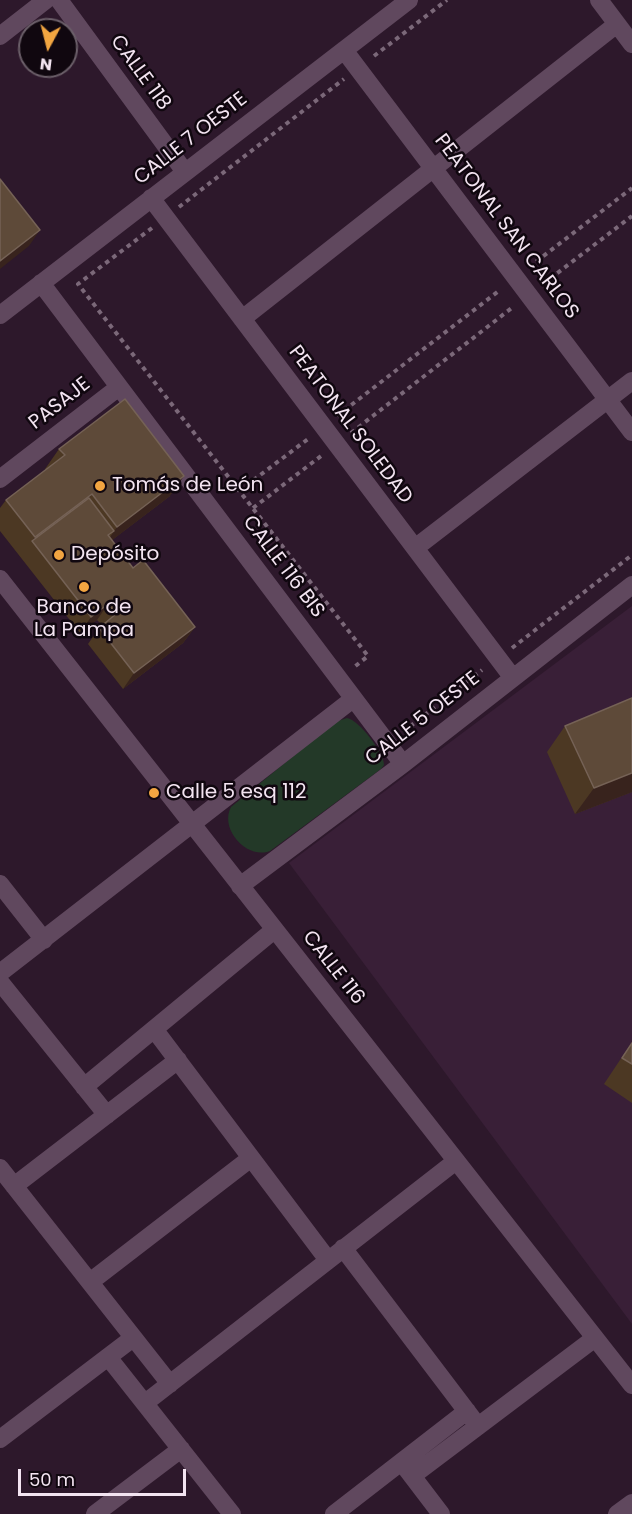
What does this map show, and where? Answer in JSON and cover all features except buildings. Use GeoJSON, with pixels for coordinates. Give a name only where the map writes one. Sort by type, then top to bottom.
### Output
{"type":"FeatureCollection","features":[{"type":"Feature","properties":{"kind":"street"},"geometry":{"type":"LineString","coordinates":[[0,36],[46,0]]}},
{"type":"Feature","properties":{"kind":"street","name":"CALLE 118"},"geometry":{"type":"LineString","coordinates":[[59,0],[185,172]]}},
{"type":"Feature","properties":{"kind":"street","name":"CALLE 7 OESTE"},"geometry":{"type":"LineString","coordinates":[[0,315],[409,0]]}},
{"type":"Feature","properties":{"kind":"street"},"geometry":{"type":"LineString","coordinates":[[599,0],[632,44]]}},
{"type":"Feature","properties":{"kind":"street"},"geometry":{"type":"LineString","coordinates":[[242,319],[617,24]]}},
{"type":"Feature","properties":{"kind":"street","name":"PEATONAL SAN CARLOS"},"geometry":{"type":"LineString","coordinates":[[344,50],[632,432]]}},
{"type":"Feature","properties":{"kind":"street","name":"PEATONAL SOLEDAD"},"geometry":{"type":"LineString","coordinates":[[151,198],[513,678]]}},
{"type":"Feature","properties":{"kind":"street","name":"CALLE 116 BIS"},"geometry":{"type":"LineString","coordinates":[[41,283],[403,764]]}},
{"type":"Feature","properties":{"kind":"street"},"geometry":{"type":"LineString","coordinates":[[415,548],[632,381]]}},
{"type":"Feature","properties":{"kind":"street","name":"PASAJE"},"geometry":{"type":"LineString","coordinates":[[0,479],[119,387]]}},
{"type":"Feature","properties":{"kind":"street","name":"CALLE 116"},"geometry":{"type":"LineString","coordinates":[[0,579],[632,1385]]}},
{"type":"Feature","properties":{"kind":"street","name":"CALLE 5 OESTE"},"geometry":{"type":"LineString","coordinates":[[240,886],[403,764],[632,585]]}},
{"type":"Feature","properties":{"kind":"street"},"geometry":{"type":"LineString","coordinates":[[0,973],[353,699]]}},
{"type":"Feature","properties":{"kind":"street"},"geometry":{"type":"LineString","coordinates":[[0,884],[44,939]]}},
{"type":"Feature","properties":{"kind":"street"},"geometry":{"type":"LineString","coordinates":[[84,1087],[274,930]]}},
{"type":"Feature","properties":{"kind":"street"},"geometry":{"type":"LineString","coordinates":[[0,982],[107,1115]]}},
{"type":"Feature","properties":{"kind":"street"},"geometry":{"type":"LineString","coordinates":[[154,1029],[328,1260]]}},
{"type":"Feature","properties":{"kind":"street"},"geometry":{"type":"LineString","coordinates":[[14,1186],[178,1060]]}},
{"type":"Feature","properties":{"kind":"street"},"geometry":{"type":"LineString","coordinates":[[90,1282],[251,1158]]}},
{"type":"Feature","properties":{"kind":"street"},"geometry":{"type":"LineString","coordinates":[[144,1403],[456,1161]]}},
{"type":"Feature","properties":{"kind":"street"},"geometry":{"type":"LineString","coordinates":[[0,1168],[170,1384]]}},
{"type":"Feature","properties":{"kind":"street"},"geometry":{"type":"LineString","coordinates":[[343,1248],[478,1426]]}},
{"type":"Feature","properties":{"kind":"street"},"geometry":{"type":"LineString","coordinates":[[0,1439],[133,1338]]}},
{"type":"Feature","properties":{"kind":"street"},"geometry":{"type":"LineString","coordinates":[[334,1514],[478,1426],[595,1338]]}},
{"type":"Feature","properties":{"kind":"street"},"geometry":{"type":"LineString","coordinates":[[108,1357],[231,1514]]}},
{"type":"Feature","properties":{"kind":"street"},"geometry":{"type":"LineString","coordinates":[[406,1469],[467,1411]]}},
{"type":"Feature","properties":{"kind":"street"},"geometry":{"type":"LineString","coordinates":[[95,1514],[181,1449]]}},
{"type":"Feature","properties":{"kind":"street"},"geometry":{"type":"LineString","coordinates":[[406,1469],[441,1514]]}},
{"type":"Feature","properties":{"kind":"street"},"geometry":{"type":"LineString","coordinates":[[617,1514],[632,1503]]}},
{"type":"Feature","properties":{"kind":"path"},"geometry":{"type":"LineString","coordinates":[[239,491],[632,188]]}},
{"type":"Feature","properties":{"kind":"path"},"geometry":{"type":"LineString","coordinates":[[253,508],[632,216]]}},
{"type":"Feature","properties":{"kind":"shaded area"},"geometry":{"type":"Polygon","coordinates":[[[632,606],[632,1324],[289,863],[632,606]]]}},
{"type":"Feature","properties":{"kind":"green space"},"geometry":{"type":"Polygon","coordinates":[[[347,718],[358,724],[375,745],[383,760],[384,765],[381,769],[270,851],[261,853],[244,847],[237,841],[229,824],[228,816],[231,807],[335,722],[347,718]]]}},
{"type":"Feature","properties":{"kind":"place","name":"Tomás de León"},"geometry":{"type":"Point","coordinates":[100,486]}},
{"type":"Feature","properties":{"kind":"place","name":"Depósito"},"geometry":{"type":"Point","coordinates":[59,555]}},
{"type":"Feature","properties":{"kind":"place","name":"Banco de La Pampa"},"geometry":{"type":"Point","coordinates":[84,587]}},
{"type":"Feature","properties":{"kind":"place","name":"Calle 5 esq 112"},"geometry":{"type":"Point","coordinates":[154,793]}}]}
